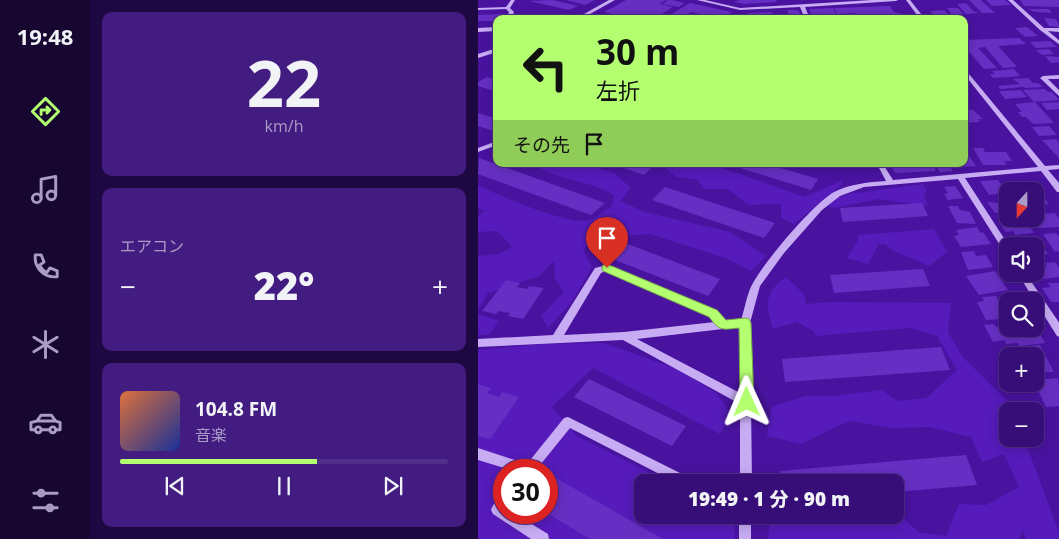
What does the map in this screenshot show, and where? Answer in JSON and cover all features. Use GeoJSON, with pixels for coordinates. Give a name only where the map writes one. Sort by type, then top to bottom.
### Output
{"type":"FeatureCollection","features":[{"type":"Feature","properties":{"kind":"street"},"geometry":{"type":"LineString","coordinates":[[507,8],[514,0]]}},
{"type":"Feature","properties":{"kind":"street"},"geometry":{"type":"LineString","coordinates":[[585,15],[613,0]]}},
{"type":"Feature","properties":{"kind":"street"},"geometry":{"type":"LineString","coordinates":[[699,0],[740,9],[802,5],[810,2],[896,0]]}},
{"type":"Feature","properties":{"kind":"street"},"geometry":{"type":"LineString","coordinates":[[908,0],[920,15]]}},
{"type":"Feature","properties":{"kind":"street"},"geometry":{"type":"LineString","coordinates":[[1010,0],[1060,44]]}},
{"type":"Feature","properties":{"kind":"street"},"geometry":{"type":"LineString","coordinates":[[802,5],[806,15]]}},
{"type":"Feature","properties":{"kind":"street"},"geometry":{"type":"LineString","coordinates":[[478,9],[507,8],[512,12],[510,15]]}},
{"type":"Feature","properties":{"kind":"street"},"geometry":{"type":"LineString","coordinates":[[740,9],[741,15]]}},
{"type":"Feature","properties":{"kind":"street"},"geometry":{"type":"LineString","coordinates":[[478,30],[493,29]]}},
{"type":"Feature","properties":{"kind":"street"},"geometry":{"type":"LineString","coordinates":[[1042,29],[1060,30]]}},
{"type":"Feature","properties":{"kind":"street"},"geometry":{"type":"LineString","coordinates":[[478,56],[493,51]]}},
{"type":"Feature","properties":{"kind":"street"},"geometry":{"type":"LineString","coordinates":[[968,75],[1060,190]]}},
{"type":"Feature","properties":{"kind":"street"},"geometry":{"type":"LineString","coordinates":[[1060,77],[1043,78],[1060,95]]}},
{"type":"Feature","properties":{"kind":"street"},"geometry":{"type":"LineString","coordinates":[[478,150],[493,144]]}},
{"type":"Feature","properties":{"kind":"street"},"geometry":{"type":"LineString","coordinates":[[882,167],[891,182]]}},
{"type":"Feature","properties":{"kind":"street"},"geometry":{"type":"LineString","coordinates":[[746,474],[745,323],[756,285],[781,251],[819,208],[837,194],[863,185],[1060,167]]}},
{"type":"Feature","properties":{"kind":"street"},"geometry":{"type":"LineString","coordinates":[[960,176],[999,237]]}},
{"type":"Feature","properties":{"kind":"street"},"geometry":{"type":"LineString","coordinates":[[556,339],[598,270],[607,268],[713,314],[723,325]]}},
{"type":"Feature","properties":{"kind":"street"},"geometry":{"type":"LineString","coordinates":[[1027,282],[1060,333]]}},
{"type":"Feature","properties":{"kind":"street"},"geometry":{"type":"LineString","coordinates":[[478,343],[624,336],[745,323]]}},
{"type":"Feature","properties":{"kind":"street"},"geometry":{"type":"LineString","coordinates":[[624,336],[747,402]]}},
{"type":"Feature","properties":{"kind":"street"},"geometry":{"type":"LineString","coordinates":[[538,459],[568,422],[670,474]]}},
{"type":"Feature","properties":{"kind":"street"},"geometry":{"type":"LineString","coordinates":[[478,454],[494,459]]}},
{"type":"Feature","properties":{"kind":"street"},"geometry":{"type":"LineString","coordinates":[[519,524],[543,539]]}},
{"type":"Feature","properties":{"kind":"street"},"geometry":{"type":"LineString","coordinates":[[745,524],[745,539]]}},
{"type":"Feature","properties":{"kind":"shaded area"},"geometry":{"type":"Polygon","coordinates":[[[538,167],[594,167],[614,173],[631,188],[620,201],[645,212],[730,232],[766,256],[751,271],[725,258],[650,234],[623,236],[598,232],[583,250],[592,267],[571,303],[548,328],[541,316],[564,292],[555,279],[554,261],[539,276],[488,293],[478,310],[478,256],[498,254],[512,247],[497,231],[478,232],[478,216],[485,211],[478,208],[478,185],[533,208],[579,221],[591,219],[612,206],[614,195],[591,185],[550,173],[538,167]]]}},
{"type":"Feature","properties":{"kind":"shaded area"},"geometry":{"type":"Polygon","coordinates":[[[666,167],[719,167],[804,197],[843,180],[840,186],[794,224],[781,218],[781,204],[749,205],[728,189],[704,189],[698,180],[677,177],[666,169],[666,167]]]}},
{"type":"Feature","properties":{"kind":"shaded area"},"geometry":{"type":"Polygon","coordinates":[[[923,184],[927,190],[924,196],[928,206],[878,199],[835,208],[828,206],[833,199],[849,194],[923,184]]]}},
{"type":"Feature","properties":{"kind":"shaded area"},"geometry":{"type":"Polygon","coordinates":[[[934,229],[947,252],[929,266],[896,252],[884,244],[878,245],[868,264],[847,258],[858,240],[858,235],[934,229]]]}},
{"type":"Feature","properties":{"kind":"shaded area"},"geometry":{"type":"Polygon","coordinates":[[[786,277],[804,294],[806,304],[831,302],[951,303],[948,332],[962,356],[1008,402],[999,402],[999,447],[1027,447],[1059,532],[1059,539],[1026,539],[1022,529],[1020,539],[768,539],[770,524],[904,524],[904,519],[918,532],[946,536],[959,504],[986,505],[1019,487],[1004,454],[982,462],[971,437],[930,427],[891,428],[849,421],[801,444],[767,436],[772,407],[805,396],[833,396],[882,390],[897,401],[926,398],[957,370],[937,336],[910,328],[816,336],[813,331],[797,322],[773,329],[768,300],[770,294],[786,277]]]}},
{"type":"Feature","properties":{"kind":"shaded area"},"geometry":{"type":"Polygon","coordinates":[[[478,314],[499,321],[489,335],[478,335],[478,314]]]}},
{"type":"Feature","properties":{"kind":"shaded area"},"geometry":{"type":"Polygon","coordinates":[[[604,343],[677,369],[716,393],[732,415],[720,434],[593,368],[552,407],[577,436],[652,474],[634,474],[634,524],[735,524],[735,539],[478,539],[478,350],[543,344],[604,343]]]}},
{"type":"Feature","properties":{"kind":"building"},"geometry":{"type":"Polygon","coordinates":[[[553,0],[578,6],[569,10],[529,1],[553,0]]]}},
{"type":"Feature","properties":{"kind":"building"},"geometry":{"type":"Polygon","coordinates":[[[566,0],[595,0],[585,5],[566,0]]]}},
{"type":"Feature","properties":{"kind":"building"},"geometry":{"type":"Polygon","coordinates":[[[626,0],[666,0],[659,4],[673,7],[660,15],[616,15],[604,12],[626,0]]]}},
{"type":"Feature","properties":{"kind":"building"},"geometry":{"type":"Polygon","coordinates":[[[668,0],[685,3],[679,7],[662,4],[668,0]]]}},
{"type":"Feature","properties":{"kind":"building"},"geometry":{"type":"Polygon","coordinates":[[[739,0],[776,0],[777,2],[744,4],[734,2],[739,0]]]}},
{"type":"Feature","properties":{"kind":"building"},"geometry":{"type":"Polygon","coordinates":[[[969,0],[981,0],[995,13],[982,13],[969,0]]]}},
{"type":"Feature","properties":{"kind":"building"},"geometry":{"type":"Polygon","coordinates":[[[986,0],[1005,0],[1011,5],[992,6],[986,0]]]}},
{"type":"Feature","properties":{"kind":"building"},"geometry":{"type":"Polygon","coordinates":[[[1020,0],[1060,0],[1060,7],[1024,6],[1020,0]]]}},
{"type":"Feature","properties":{"kind":"building"},"geometry":{"type":"Polygon","coordinates":[[[690,3],[732,12],[728,15],[705,15],[691,12],[687,15],[670,15],[690,3]]]}},
{"type":"Feature","properties":{"kind":"building"},"geometry":{"type":"Polygon","coordinates":[[[966,3],[973,11],[978,13],[966,14],[957,4],[966,3]]]}},
{"type":"Feature","properties":{"kind":"building"},"geometry":{"type":"Polygon","coordinates":[[[890,6],[894,12],[904,15],[837,14],[834,8],[890,6]]]}},
{"type":"Feature","properties":{"kind":"building"},"geometry":{"type":"Polygon","coordinates":[[[833,8],[836,14],[812,15],[809,9],[833,8]]]}},
{"type":"Feature","properties":{"kind":"building"},"geometry":{"type":"Polygon","coordinates":[[[947,8],[958,8],[963,14],[952,15],[947,8]]]}},
{"type":"Feature","properties":{"kind":"building"},"geometry":{"type":"Polygon","coordinates":[[[1027,9],[1049,9],[1052,13],[1036,12],[1027,9]]]}},
{"type":"Feature","properties":{"kind":"building"},"geometry":{"type":"Polygon","coordinates":[[[787,10],[798,10],[801,15],[789,15],[787,10]]]}},
{"type":"Feature","properties":{"kind":"building"},"geometry":{"type":"Polygon","coordinates":[[[944,10],[949,15],[934,15],[930,11],[944,10]]]}},
{"type":"Feature","properties":{"kind":"building"},"geometry":{"type":"Polygon","coordinates":[[[772,12],[773,15],[748,15],[747,13],[772,12]]]}},
{"type":"Feature","properties":{"kind":"building"},"geometry":{"type":"Polygon","coordinates":[[[503,14],[493,15],[493,21],[478,21],[478,15],[503,14]]]}},
{"type":"Feature","properties":{"kind":"building"},"geometry":{"type":"Polygon","coordinates":[[[1044,18],[1056,19],[1060,27],[1049,26],[1044,18]]]}},
{"type":"Feature","properties":{"kind":"building"},"geometry":{"type":"Polygon","coordinates":[[[1027,27],[1038,36],[1025,37],[1015,28],[1027,27]]]}},
{"type":"Feature","properties":{"kind":"building"},"geometry":{"type":"Polygon","coordinates":[[[1019,38],[1026,44],[998,46],[1017,67],[1003,68],[985,47],[978,48],[997,68],[984,69],[968,51],[968,40],[1019,38]]]}},
{"type":"Feature","properties":{"kind":"building"},"geometry":{"type":"Polygon","coordinates":[[[1050,41],[1057,47],[1036,48],[1030,42],[1050,41]]]}},
{"type":"Feature","properties":{"kind":"building"},"geometry":{"type":"Polygon","coordinates":[[[1049,49],[1054,54],[1042,55],[1036,50],[1049,49]]]}},
{"type":"Feature","properties":{"kind":"building"},"geometry":{"type":"Polygon","coordinates":[[[1045,56],[1060,57],[1060,62],[1051,63],[1045,56]]]}},
{"type":"Feature","properties":{"kind":"building"},"geometry":{"type":"Polygon","coordinates":[[[1014,69],[1020,76],[993,78],[990,74],[995,74],[992,71],[1014,69]]]}},
{"type":"Feature","properties":{"kind":"building"},"geometry":{"type":"Polygon","coordinates":[[[487,77],[493,79],[493,91],[478,86],[478,82],[487,77]]]}},
{"type":"Feature","properties":{"kind":"building"},"geometry":{"type":"Polygon","coordinates":[[[1028,78],[1033,83],[1038,83],[1043,87],[1025,88],[1013,79],[1028,78]]]}},
{"type":"Feature","properties":{"kind":"building"},"geometry":{"type":"Polygon","coordinates":[[[1020,84],[1023,87],[1000,89],[998,86],[1020,84]]]}},
{"type":"Feature","properties":{"kind":"building"},"geometry":{"type":"Polygon","coordinates":[[[1045,89],[1048,92],[1052,92],[1059,100],[1034,102],[1023,90],[1045,89]]]}},
{"type":"Feature","properties":{"kind":"building"},"geometry":{"type":"Polygon","coordinates":[[[1021,90],[1027,97],[1005,99],[999,91],[1021,90]]]}},
{"type":"Feature","properties":{"kind":"building"},"geometry":{"type":"Polygon","coordinates":[[[1035,102],[1054,123],[1033,124],[1026,117],[1022,117],[1018,112],[1022,112],[1015,104],[1035,102]]]}},
{"type":"Feature","properties":{"kind":"building"},"geometry":{"type":"Polygon","coordinates":[[[1060,102],[1060,109],[1047,110],[1041,103],[1060,102]]]}},
{"type":"Feature","properties":{"kind":"building"},"geometry":{"type":"Polygon","coordinates":[[[968,110],[973,110],[983,119],[978,119],[980,122],[968,123],[968,110]]]}},
{"type":"Feature","properties":{"kind":"building"},"geometry":{"type":"Polygon","coordinates":[[[478,113],[493,118],[493,131],[478,126],[478,113]]]}},
{"type":"Feature","properties":{"kind":"building"},"geometry":{"type":"Polygon","coordinates":[[[1049,126],[1057,135],[1039,136],[1032,127],[1049,126]]]}},
{"type":"Feature","properties":{"kind":"building"},"geometry":{"type":"Polygon","coordinates":[[[1056,139],[1060,143],[1060,159],[1042,140],[1056,139]]]}},
{"type":"Feature","properties":{"kind":"building"},"geometry":{"type":"Polygon","coordinates":[[[973,148],[983,148],[985,152],[1006,152],[1012,161],[1004,161],[1007,165],[983,165],[973,148]]]}},
{"type":"Feature","properties":{"kind":"building"},"geometry":{"type":"Polygon","coordinates":[[[968,154],[976,166],[968,167],[968,154]]]}},
{"type":"Feature","properties":{"kind":"building"},"geometry":{"type":"Polygon","coordinates":[[[479,158],[493,163],[493,167],[504,167],[605,203],[591,215],[478,174],[479,158]]]}},
{"type":"Feature","properties":{"kind":"building"},"geometry":{"type":"Polygon","coordinates":[[[621,167],[652,167],[644,175],[621,167]]]}},
{"type":"Feature","properties":{"kind":"building"},"geometry":{"type":"Polygon","coordinates":[[[737,167],[777,167],[818,179],[811,190],[737,167]]]}},
{"type":"Feature","properties":{"kind":"building"},"geometry":{"type":"Polygon","coordinates":[[[892,167],[934,167],[936,171],[899,173],[894,172],[892,167]]]}},
{"type":"Feature","properties":{"kind":"building"},"geometry":{"type":"Polygon","coordinates":[[[937,167],[964,167],[951,168],[953,171],[940,172],[937,167]]]}},
{"type":"Feature","properties":{"kind":"building"},"geometry":{"type":"Polygon","coordinates":[[[998,180],[999,194],[989,195],[980,181],[998,180]]]}},
{"type":"Feature","properties":{"kind":"building"},"geometry":{"type":"Polygon","coordinates":[[[955,186],[963,198],[948,200],[944,194],[948,193],[944,187],[955,186]]]}},
{"type":"Feature","properties":{"kind":"building"},"geometry":{"type":"Polygon","coordinates":[[[665,187],[775,223],[764,238],[652,200],[665,187]]]}},
{"type":"Feature","properties":{"kind":"building"},"geometry":{"type":"Polygon","coordinates":[[[1044,198],[1049,204],[1044,204],[1044,198]]]}},
{"type":"Feature","properties":{"kind":"building"},"geometry":{"type":"Polygon","coordinates":[[[987,202],[999,203],[999,213],[995,213],[987,202]]]}},
{"type":"Feature","properties":{"kind":"building"},"geometry":{"type":"Polygon","coordinates":[[[922,203],[928,216],[843,222],[840,208],[922,203]]]}},
{"type":"Feature","properties":{"kind":"building"},"geometry":{"type":"Polygon","coordinates":[[[948,206],[958,206],[960,210],[970,212],[976,224],[957,223],[948,206]]]}},
{"type":"Feature","properties":{"kind":"building"},"geometry":{"type":"Polygon","coordinates":[[[1055,213],[1060,220],[1060,227],[1044,228],[1044,214],[1055,213]]]}},
{"type":"Feature","properties":{"kind":"building"},"geometry":{"type":"Polygon","coordinates":[[[977,227],[991,244],[961,247],[954,236],[959,235],[956,230],[977,227]]]}},
{"type":"Feature","properties":{"kind":"building"},"geometry":{"type":"Polygon","coordinates":[[[1003,228],[1031,228],[1034,233],[1015,235],[1013,231],[1006,232],[1003,228]]]}},
{"type":"Feature","properties":{"kind":"building"},"geometry":{"type":"Polygon","coordinates":[[[1055,233],[1060,237],[1060,251],[1055,252],[1043,234],[1055,233]]]}},
{"type":"Feature","properties":{"kind":"building"},"geometry":{"type":"Polygon","coordinates":[[[604,235],[720,279],[708,296],[589,250],[604,235]]]}},
{"type":"Feature","properties":{"kind":"building"},"geometry":{"type":"Polygon","coordinates":[[[974,251],[976,256],[986,255],[993,267],[968,270],[961,252],[974,251]]]}},
{"type":"Feature","properties":{"kind":"building"},"geometry":{"type":"Polygon","coordinates":[[[1055,262],[1060,269],[1060,277],[1044,279],[1044,267],[1047,267],[1045,263],[1055,262]]]}},
{"type":"Feature","properties":{"kind":"building"},"geometry":{"type":"Polygon","coordinates":[[[923,269],[930,286],[834,293],[830,275],[923,269]]]}},
{"type":"Feature","properties":{"kind":"building"},"geometry":{"type":"Polygon","coordinates":[[[995,271],[999,277],[999,282],[1003,282],[1008,290],[979,295],[966,276],[995,271]]]}},
{"type":"Feature","properties":{"kind":"building"},"geometry":{"type":"Polygon","coordinates":[[[506,280],[520,283],[517,287],[527,289],[529,286],[544,288],[523,319],[508,316],[510,313],[499,311],[496,314],[482,311],[506,280]]]}},
{"type":"Feature","properties":{"kind":"building"},"geometry":{"type":"Polygon","coordinates":[[[1048,283],[1060,283],[1060,302],[1051,302],[1042,288],[1051,287],[1048,283]]]}},
{"type":"Feature","properties":{"kind":"building"},"geometry":{"type":"Polygon","coordinates":[[[996,296],[999,302],[999,319],[986,320],[977,302],[984,301],[982,297],[996,296]]]}},
{"type":"Feature","properties":{"kind":"building"},"geometry":{"type":"Polygon","coordinates":[[[994,324],[996,327],[999,327],[999,337],[1042,337],[1045,343],[1019,346],[1018,343],[1006,344],[1005,340],[993,342],[984,325],[994,324]]]}},
{"type":"Feature","properties":{"kind":"building"},"geometry":{"type":"Polygon","coordinates":[[[1040,345],[1041,347],[1016,347],[1040,345]]]}},
{"type":"Feature","properties":{"kind":"building"},"geometry":{"type":"Polygon","coordinates":[[[941,347],[950,370],[785,382],[782,359],[941,347]]]}},
{"type":"Feature","properties":{"kind":"building"},"geometry":{"type":"Polygon","coordinates":[[[1044,353],[1054,372],[1044,373],[1044,353]]]}},
{"type":"Feature","properties":{"kind":"building"},"geometry":{"type":"Polygon","coordinates":[[[1058,378],[1060,406],[1046,407],[1039,392],[1044,392],[1044,379],[1058,378]]]}},
{"type":"Feature","properties":{"kind":"building"},"geometry":{"type":"Polygon","coordinates":[[[589,379],[686,426],[672,446],[574,397],[589,379]]]}},
{"type":"Feature","properties":{"kind":"building"},"geometry":{"type":"Polygon","coordinates":[[[478,384],[491,388],[487,393],[499,397],[502,392],[519,397],[490,439],[478,436],[478,384]]]}},
{"type":"Feature","properties":{"kind":"building"},"geometry":{"type":"Polygon","coordinates":[[[966,455],[977,485],[904,491],[904,474],[781,474],[780,471],[966,455]]]}},
{"type":"Feature","properties":{"kind":"building"},"geometry":{"type":"Polygon","coordinates":[[[558,479],[663,539],[590,539],[558,520],[558,479]]]}},
{"type":"Feature","properties":{"kind":"route"},"geometry":{"type":"LineString","coordinates":[[607,268],[713,314],[723,325],[745,323],[747,402]]}}]}
